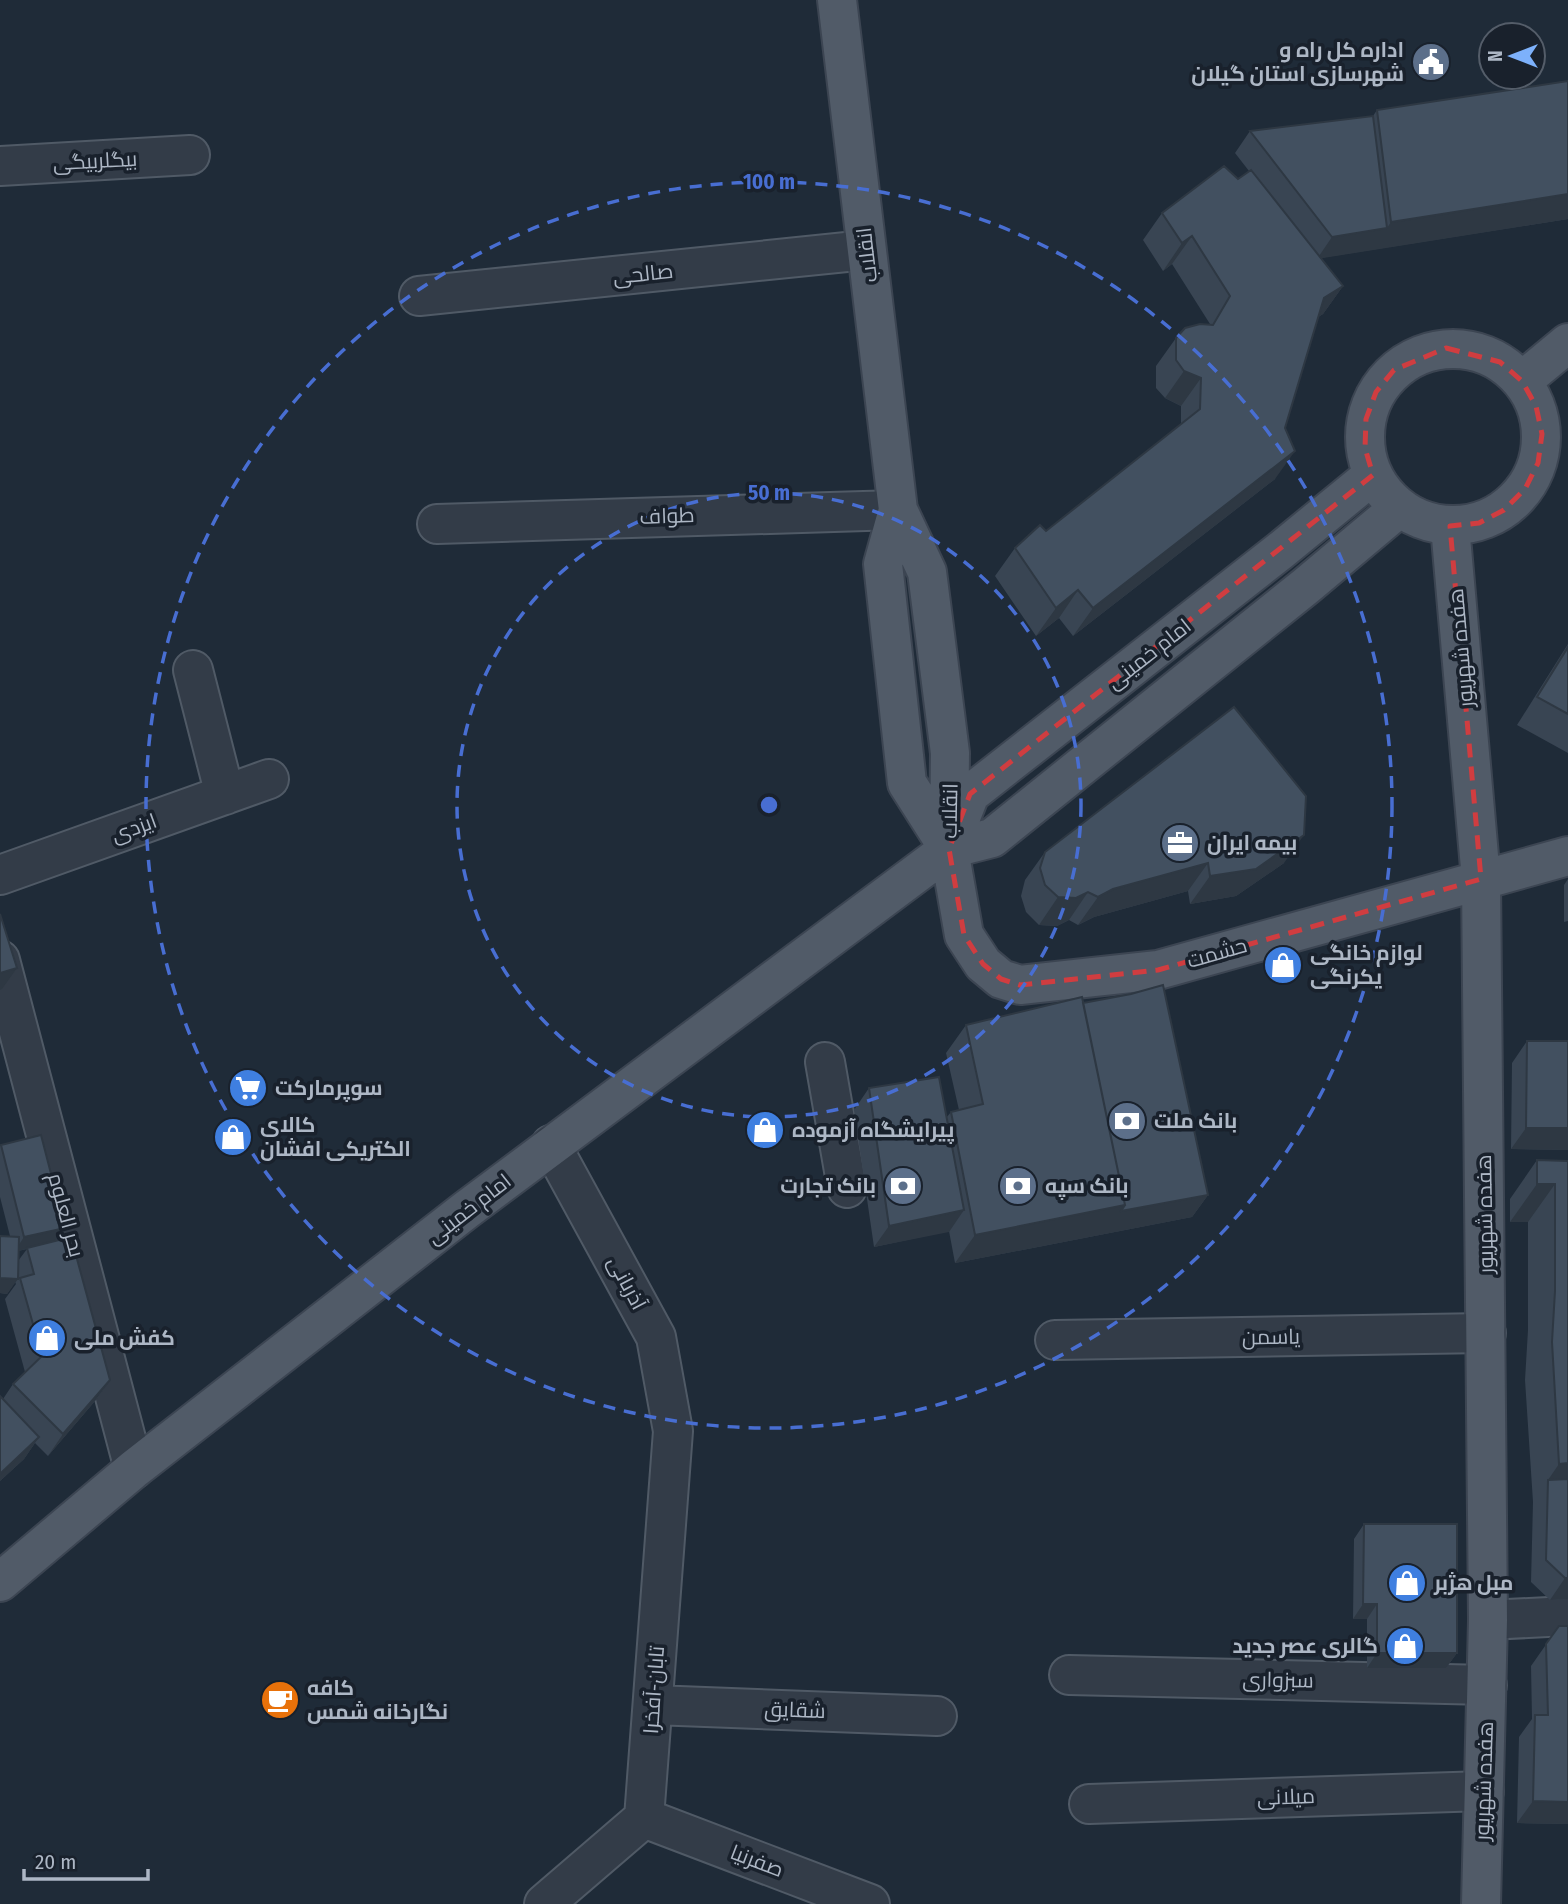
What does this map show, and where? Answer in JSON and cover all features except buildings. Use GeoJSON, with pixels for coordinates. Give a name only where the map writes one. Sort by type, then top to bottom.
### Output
{"type":"FeatureCollection","features":[{"type":"Feature","properties":{"kind":"main road","name":"انقلاب"},"geometry":{"type":"LineString","coordinates":[[836,0],[898,510],[883,564],[908,783],[949,849]]}},
{"type":"Feature","properties":{"kind":"main road"},"geometry":{"type":"LineString","coordinates":[[1522,381],[1568,343]]}},
{"type":"Feature","properties":{"kind":"main road"},"geometry":{"type":"LineString","coordinates":[[1446,348],[1474,351],[1500,362],[1522,381],[1536,406],[1542,434],[1538,463],[1525,489],[1504,510],[1479,523],[1450,526],[1423,521],[1399,508],[1384,494],[1373,475],[1365,448],[1366,419],[1376,392],[1394,370],[1419,355],[1446,348]]}},
{"type":"Feature","properties":{"kind":"main road","name":"امام خمینی"},"geometry":{"type":"LineString","coordinates":[[949,849],[970,794],[1373,475]]}},
{"type":"Feature","properties":{"kind":"main road","name":"امام خمینی"},"geometry":{"type":"LineString","coordinates":[[0,1582],[134,1469],[551,1145],[949,849],[992,838],[1399,508]]}},
{"type":"Feature","properties":{"kind":"main road","name":"هفده شهریور"},"geometry":{"type":"LineString","coordinates":[[1450,526],[1481,879],[1488,1620],[1482,1904]]}},
{"type":"Feature","properties":{"kind":"main road"},"geometry":{"type":"LineString","coordinates":[[1475,814],[1487,843],[1502,853],[1526,857],[1566,856]]}},
{"type":"Feature","properties":{"kind":"main road","name":"حشمت"},"geometry":{"type":"LineString","coordinates":[[949,849],[964,935],[983,964],[1001,979],[1020,985],[1158,970],[1566,856]]}},
{"type":"Feature","properties":{"kind":"street","name":"بیگلربیگی"},"geometry":{"type":"LineString","coordinates":[[0,166],[190,155]]}},
{"type":"Feature","properties":{"kind":"street","name":"صالحی"},"geometry":{"type":"LineString","coordinates":[[419,296],[866,250]]}},
{"type":"Feature","properties":{"kind":"street","name":"طواف"},"geometry":{"type":"LineString","coordinates":[[437,524],[898,510]]}},
{"type":"Feature","properties":{"kind":"street"},"geometry":{"type":"LineString","coordinates":[[193,670],[225,795]]}},
{"type":"Feature","properties":{"kind":"street","name":"ایزدی"},"geometry":{"type":"LineString","coordinates":[[0,876],[269,779]]}},
{"type":"Feature","properties":{"kind":"street","name":"بحر العلوم"},"geometry":{"type":"LineString","coordinates":[[0,960],[6,1017],[134,1469]]}},
{"type":"Feature","properties":{"kind":"street"},"geometry":{"type":"LineString","coordinates":[[825,1062],[847,1188]]}},
{"type":"Feature","properties":{"kind":"street","name":"آذربانی"},"geometry":{"type":"LineString","coordinates":[[551,1145],[656,1337],[673,1431]]}},
{"type":"Feature","properties":{"kind":"street","name":"یاسمن"},"geometry":{"type":"LineString","coordinates":[[1055,1340],[1486,1334]]}},
{"type":"Feature","properties":{"kind":"street","name":"تابان-آفخرا"},"geometry":{"type":"LineString","coordinates":[[644,1818],[673,1431]]}},
{"type":"Feature","properties":{"kind":"street"},"geometry":{"type":"LineString","coordinates":[[1488,1620],[1568,1616]]}},
{"type":"Feature","properties":{"kind":"street","name":"سبزواری"},"geometry":{"type":"LineString","coordinates":[[1069,1675],[1487,1685]]}},
{"type":"Feature","properties":{"kind":"street","name":"شقایق"},"geometry":{"type":"LineString","coordinates":[[653,1705],[937,1716]]}},
{"type":"Feature","properties":{"kind":"street","name":"میلانی"},"geometry":{"type":"LineString","coordinates":[[1089,1804],[1483,1790]]}},
{"type":"Feature","properties":{"kind":"street"},"geometry":{"type":"LineString","coordinates":[[544,1904],[644,1818]]}},
{"type":"Feature","properties":{"kind":"street","name":"صفرنیا"},"geometry":{"type":"LineString","coordinates":[[644,1818],[870,1904]]}},
{"type":"Feature","properties":{"kind":"highlighted area"},"geometry":{"type":"Polygon","coordinates":[[[1446,348],[1500,362],[1522,381],[1536,406],[1542,434],[1538,463],[1525,489],[1504,510],[1479,523],[1450,526],[1481,879],[1158,970],[1020,985],[1001,979],[983,964],[964,935],[949,849],[970,794],[1373,475],[1365,448],[1366,419],[1376,392],[1394,370],[1446,348]]]}},
{"type":"Feature","properties":{"kind":"place","name":"اداره کل راه و شهرسازی استان گیلان"},"geometry":{"type":"Point","coordinates":[1431,62]}},
{"type":"Feature","properties":{"kind":"place","name":"بیمه ایران"},"geometry":{"type":"Point","coordinates":[1180,843]}},
{"type":"Feature","properties":{"kind":"place","name":"لوازم خانگی یکرنگی"},"geometry":{"type":"Point","coordinates":[1283,965]}},
{"type":"Feature","properties":{"kind":"place","name":"سوپرمارکت"},"geometry":{"type":"Point","coordinates":[248,1088]}},
{"type":"Feature","properties":{"kind":"place","name":"بانک ملت"},"geometry":{"type":"Point","coordinates":[1127,1121]}},
{"type":"Feature","properties":{"kind":"place","name":"پیرایشگاه آزموده"},"geometry":{"type":"Point","coordinates":[765,1130]}},
{"type":"Feature","properties":{"kind":"place","name":"کالای الکتریکی افشان"},"geometry":{"type":"Point","coordinates":[233,1137]}},
{"type":"Feature","properties":{"kind":"place","name":"بانک تجارت"},"geometry":{"type":"Point","coordinates":[903,1186]}},
{"type":"Feature","properties":{"kind":"place","name":"بانک سپه"},"geometry":{"type":"Point","coordinates":[1018,1186]}},
{"type":"Feature","properties":{"kind":"place","name":"کفش ملی"},"geometry":{"type":"Point","coordinates":[47,1338]}},
{"type":"Feature","properties":{"kind":"place","name":"مبل هژبر"},"geometry":{"type":"Point","coordinates":[1407,1583]}},
{"type":"Feature","properties":{"kind":"place","name":"گالری عصر جدید"},"geometry":{"type":"Point","coordinates":[1405,1646]}},
{"type":"Feature","properties":{"kind":"place","name":"کافه نگارخانه شمس"},"geometry":{"type":"Point","coordinates":[280,1700]}}]}
